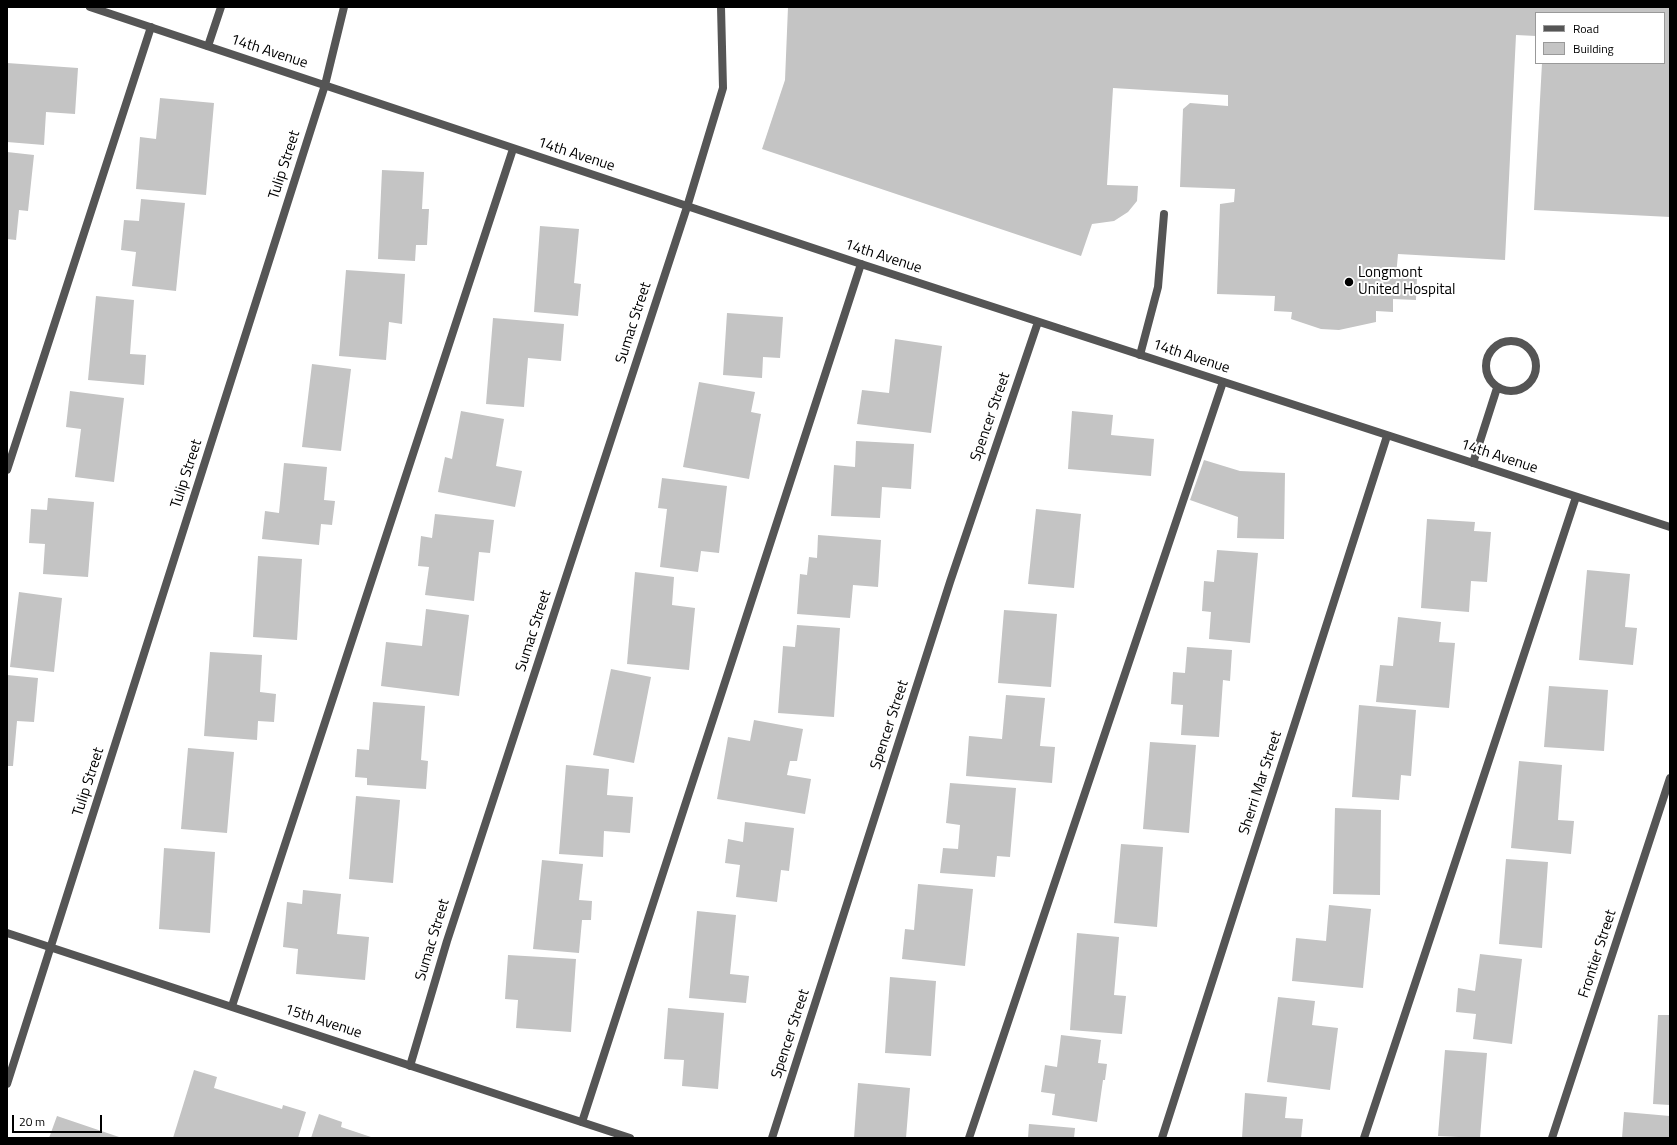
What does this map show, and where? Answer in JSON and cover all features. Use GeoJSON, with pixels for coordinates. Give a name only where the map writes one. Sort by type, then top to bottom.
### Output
{"type":"FeatureCollection","features":[{"type":"Feature","properties":{"kind":"street","name":"14th Avenue"},"geometry":{"type":"LineString","coordinates":[[90,7],[687,207],[1670,527]]}},
{"type":"Feature","properties":{"kind":"street"},"geometry":{"type":"LineString","coordinates":[[208,46],[221,7]]}},
{"type":"Feature","properties":{"kind":"street","name":"Tulip Street"},"geometry":{"type":"LineString","coordinates":[[7,1084],[326,86],[344,7]]}},
{"type":"Feature","properties":{"kind":"street","name":"Sumac Street"},"geometry":{"type":"LineString","coordinates":[[410,1066],[450,933],[687,207],[723,88],[721,7]]}},
{"type":"Feature","properties":{"kind":"street"},"geometry":{"type":"LineString","coordinates":[[7,470],[151,27]]}},
{"type":"Feature","properties":{"kind":"street"},"geometry":{"type":"LineString","coordinates":[[232,1006],[513,149]]}},
{"type":"Feature","properties":{"kind":"street"},"geometry":{"type":"LineString","coordinates":[[1140,355],[1158,287],[1164,214]]}},
{"type":"Feature","properties":{"kind":"street"},"geometry":{"type":"LineString","coordinates":[[582,1122],[861,264]]}},
{"type":"Feature","properties":{"kind":"street","name":"Spencer Street"},"geometry":{"type":"LineString","coordinates":[[772,1138],[950,582],[1038,322]]}},
{"type":"Feature","properties":{"kind":"street"},"geometry":{"type":"LineString","coordinates":[[1513,340],[1524,344],[1532,351],[1537,361],[1536,373],[1530,384],[1520,390],[1508,392],[1497,388],[1487,374],[1485,366],[1487,358],[1493,349],[1502,342],[1513,340]]}},
{"type":"Feature","properties":{"kind":"street"},"geometry":{"type":"LineString","coordinates":[[969,1138],[1223,382]]}},
{"type":"Feature","properties":{"kind":"street"},"geometry":{"type":"LineString","coordinates":[[1473,464],[1497,388]]}},
{"type":"Feature","properties":{"kind":"street","name":"Sherri Mar Street"},"geometry":{"type":"LineString","coordinates":[[1162,1138],[1387,436]]}},
{"type":"Feature","properties":{"kind":"street"},"geometry":{"type":"LineString","coordinates":[[1364,1138],[1576,497]]}},
{"type":"Feature","properties":{"kind":"street","name":"Frontier Street"},"geometry":{"type":"LineString","coordinates":[[1552,1138],[1670,778]]}},
{"type":"Feature","properties":{"kind":"street","name":"15th Avenue"},"geometry":{"type":"LineString","coordinates":[[7,933],[630,1138]]}},
{"type":"Feature","properties":{"kind":"building"},"geometry":{"type":"Polygon","coordinates":[[[788,7],[1670,7],[1670,217],[1534,210],[1542,64],[1665,64],[1665,12],[1535,12],[1535,36],[1516,35],[1505,260],[1398,254],[1396,276],[1417,277],[1416,300],[1393,299],[1393,312],[1376,311],[1376,322],[1339,330],[1321,329],[1291,319],[1292,312],[1274,311],[1275,296],[1217,294],[1220,204],[1234,202],[1235,189],[1180,187],[1183,109],[1190,103],[1228,106],[1228,95],[1113,88],[1107,185],[1138,186],[1137,201],[1128,212],[1114,221],[1092,224],[1081,256],[762,149],[785,80],[788,7]]]}},
{"type":"Feature","properties":{"kind":"building"},"geometry":{"type":"Polygon","coordinates":[[[7,63],[78,68],[75,114],[46,112],[44,145],[7,142],[7,63]]]}},
{"type":"Feature","properties":{"kind":"building"},"geometry":{"type":"Polygon","coordinates":[[[160,98],[214,103],[206,195],[136,189],[140,137],[156,139],[160,98]]]}},
{"type":"Feature","properties":{"kind":"building"},"geometry":{"type":"Polygon","coordinates":[[[7,152],[34,155],[28,211],[19,210],[16,240],[7,239],[7,152]]]}},
{"type":"Feature","properties":{"kind":"building"},"geometry":{"type":"Polygon","coordinates":[[[382,170],[424,172],[422,209],[429,209],[427,245],[416,245],[415,261],[378,259],[382,170]]]}},
{"type":"Feature","properties":{"kind":"building"},"geometry":{"type":"Polygon","coordinates":[[[141,199],[185,203],[176,291],[132,286],[136,252],[121,250],[124,220],[139,221],[141,199]]]}},
{"type":"Feature","properties":{"kind":"building"},"geometry":{"type":"Polygon","coordinates":[[[540,226],[579,229],[574,283],[581,284],[578,316],[534,312],[540,226]]]}},
{"type":"Feature","properties":{"kind":"building"},"geometry":{"type":"Polygon","coordinates":[[[346,270],[405,274],[402,324],[389,322],[386,360],[339,356],[346,270]]]}},
{"type":"Feature","properties":{"kind":"building"},"geometry":{"type":"Polygon","coordinates":[[[96,296],[134,300],[130,354],[146,355],[144,385],[88,380],[96,296]]]}},
{"type":"Feature","properties":{"kind":"building"},"geometry":{"type":"Polygon","coordinates":[[[727,313],[783,317],[780,358],[763,357],[762,378],[723,375],[727,313]]]}},
{"type":"Feature","properties":{"kind":"building"},"geometry":{"type":"Polygon","coordinates":[[[493,318],[564,324],[561,361],[528,358],[524,407],[486,404],[493,318]]]}},
{"type":"Feature","properties":{"kind":"building"},"geometry":{"type":"Polygon","coordinates":[[[895,339],[942,346],[931,433],[857,424],[862,390],[889,393],[895,339]]]}},
{"type":"Feature","properties":{"kind":"building"},"geometry":{"type":"Polygon","coordinates":[[[312,364],[351,369],[341,451],[302,447],[312,364]]]}},
{"type":"Feature","properties":{"kind":"building"},"geometry":{"type":"Polygon","coordinates":[[[699,382],[755,392],[751,412],[761,414],[749,479],[683,467],[699,382]]]}},
{"type":"Feature","properties":{"kind":"building"},"geometry":{"type":"Polygon","coordinates":[[[70,391],[124,398],[114,482],[75,477],[81,429],[66,427],[70,391]]]}},
{"type":"Feature","properties":{"kind":"building"},"geometry":{"type":"Polygon","coordinates":[[[461,411],[504,419],[496,466],[522,471],[515,507],[438,492],[445,457],[452,459],[461,411]]]}},
{"type":"Feature","properties":{"kind":"building"},"geometry":{"type":"Polygon","coordinates":[[[1072,411],[1113,415],[1111,435],[1154,439],[1151,476],[1068,469],[1072,411]]]}},
{"type":"Feature","properties":{"kind":"building"},"geometry":{"type":"Polygon","coordinates":[[[856,441],[914,444],[911,489],[882,487],[880,518],[831,516],[834,465],[855,467],[856,441]]]}},
{"type":"Feature","properties":{"kind":"building"},"geometry":{"type":"Polygon","coordinates":[[[1204,460],[1240,471],[1285,473],[1284,539],[1237,538],[1238,517],[1190,500],[1204,460]]]}},
{"type":"Feature","properties":{"kind":"building"},"geometry":{"type":"Polygon","coordinates":[[[284,463],[327,467],[324,500],[335,501],[332,525],[321,524],[319,545],[262,539],[265,511],[279,513],[284,463]]]}},
{"type":"Feature","properties":{"kind":"building"},"geometry":{"type":"Polygon","coordinates":[[[662,478],[727,486],[719,553],[701,551],[698,572],[660,567],[667,509],[658,508],[662,478]]]}},
{"type":"Feature","properties":{"kind":"building"},"geometry":{"type":"Polygon","coordinates":[[[48,498],[94,502],[88,577],[43,574],[45,544],[29,543],[31,509],[47,510],[48,498]]]}},
{"type":"Feature","properties":{"kind":"building"},"geometry":{"type":"Polygon","coordinates":[[[1036,509],[1081,514],[1074,588],[1028,584],[1036,509]]]}},
{"type":"Feature","properties":{"kind":"building"},"geometry":{"type":"Polygon","coordinates":[[[435,514],[494,520],[490,553],[479,552],[474,601],[425,595],[429,567],[418,566],[421,536],[432,538],[435,514]]]}},
{"type":"Feature","properties":{"kind":"building"},"geometry":{"type":"Polygon","coordinates":[[[1427,519],[1475,522],[1474,531],[1491,532],[1487,582],[1471,581],[1469,612],[1421,608],[1427,519]]]}},
{"type":"Feature","properties":{"kind":"building"},"geometry":{"type":"Polygon","coordinates":[[[818,535],[881,540],[878,587],[853,585],[850,618],[797,614],[800,574],[807,575],[809,557],[817,558],[818,535]]]}},
{"type":"Feature","properties":{"kind":"building"},"geometry":{"type":"Polygon","coordinates":[[[1217,550],[1258,553],[1250,643],[1209,639],[1211,612],[1202,611],[1204,581],[1214,582],[1217,550]]]}},
{"type":"Feature","properties":{"kind":"building"},"geometry":{"type":"Polygon","coordinates":[[[258,556],[302,559],[297,640],[253,637],[258,556]]]}},
{"type":"Feature","properties":{"kind":"building"},"geometry":{"type":"Polygon","coordinates":[[[1587,570],[1630,574],[1625,627],[1637,628],[1633,665],[1579,660],[1587,570]]]}},
{"type":"Feature","properties":{"kind":"building"},"geometry":{"type":"Polygon","coordinates":[[[635,572],[674,577],[672,605],[695,608],[689,670],[627,664],[635,572]]]}},
{"type":"Feature","properties":{"kind":"building"},"geometry":{"type":"Polygon","coordinates":[[[19,592],[62,598],[54,672],[10,667],[19,592]]]}},
{"type":"Feature","properties":{"kind":"building"},"geometry":{"type":"Polygon","coordinates":[[[426,609],[469,615],[459,696],[381,686],[386,642],[422,646],[426,609]]]}},
{"type":"Feature","properties":{"kind":"building"},"geometry":{"type":"Polygon","coordinates":[[[1004,610],[1057,614],[1051,687],[998,683],[1004,610]]]}},
{"type":"Feature","properties":{"kind":"building"},"geometry":{"type":"Polygon","coordinates":[[[1398,617],[1441,622],[1439,642],[1455,643],[1449,708],[1376,702],[1380,665],[1393,666],[1398,617]]]}},
{"type":"Feature","properties":{"kind":"building"},"geometry":{"type":"Polygon","coordinates":[[[797,625],[840,628],[834,717],[778,713],[783,646],[795,647],[797,625]]]}},
{"type":"Feature","properties":{"kind":"building"},"geometry":{"type":"Polygon","coordinates":[[[1187,647],[1232,650],[1230,681],[1223,680],[1219,737],[1181,735],[1183,705],[1171,704],[1173,672],[1185,673],[1187,647]]]}},
{"type":"Feature","properties":{"kind":"building"},"geometry":{"type":"Polygon","coordinates":[[[210,652],[262,655],[260,692],[276,694],[274,722],[258,721],[257,740],[204,736],[210,652]]]}},
{"type":"Feature","properties":{"kind":"building"},"geometry":{"type":"Polygon","coordinates":[[[611,669],[651,677],[634,763],[593,755],[611,669]]]}},
{"type":"Feature","properties":{"kind":"building"},"geometry":{"type":"Polygon","coordinates":[[[7,675],[38,678],[34,722],[17,721],[13,766],[7,766],[7,675]]]}},
{"type":"Feature","properties":{"kind":"building"},"geometry":{"type":"Polygon","coordinates":[[[1549,686],[1608,690],[1604,751],[1544,747],[1549,686]]]}},
{"type":"Feature","properties":{"kind":"building"},"geometry":{"type":"Polygon","coordinates":[[[1006,695],[1045,698],[1040,746],[1055,747],[1052,783],[966,776],[969,736],[1002,739],[1006,695]]]}},
{"type":"Feature","properties":{"kind":"building"},"geometry":{"type":"Polygon","coordinates":[[[373,702],[425,706],[421,760],[428,761],[426,789],[367,785],[367,778],[355,777],[357,749],[369,750],[373,702]]]}},
{"type":"Feature","properties":{"kind":"building"},"geometry":{"type":"Polygon","coordinates":[[[1359,705],[1416,710],[1411,776],[1401,775],[1399,800],[1352,797],[1359,705]]]}},
{"type":"Feature","properties":{"kind":"building"},"geometry":{"type":"Polygon","coordinates":[[[754,720],[803,729],[797,761],[790,761],[787,775],[811,779],[805,814],[717,799],[728,737],[750,741],[754,720]]]}},
{"type":"Feature","properties":{"kind":"building"},"geometry":{"type":"Polygon","coordinates":[[[1150,742],[1196,745],[1189,833],[1143,829],[1150,742]]]}},
{"type":"Feature","properties":{"kind":"building"},"geometry":{"type":"Polygon","coordinates":[[[188,748],[234,752],[227,833],[181,829],[188,748]]]}},
{"type":"Feature","properties":{"kind":"building"},"geometry":{"type":"Polygon","coordinates":[[[1519,761],[1562,765],[1558,820],[1574,821],[1571,854],[1511,848],[1519,761]]]}},
{"type":"Feature","properties":{"kind":"building"},"geometry":{"type":"Polygon","coordinates":[[[566,765],[609,769],[607,795],[633,797],[630,833],[604,831],[603,857],[559,854],[566,765]]]}},
{"type":"Feature","properties":{"kind":"building"},"geometry":{"type":"Polygon","coordinates":[[[950,783],[1016,788],[1010,857],[997,856],[995,877],[940,873],[943,848],[958,849],[960,825],[946,823],[950,783]]]}},
{"type":"Feature","properties":{"kind":"building"},"geometry":{"type":"Polygon","coordinates":[[[356,796],[400,800],[393,883],[349,879],[356,796]]]}},
{"type":"Feature","properties":{"kind":"building"},"geometry":{"type":"Polygon","coordinates":[[[1335,808],[1381,810],[1380,895],[1333,894],[1335,808]]]}},
{"type":"Feature","properties":{"kind":"building"},"geometry":{"type":"Polygon","coordinates":[[[745,822],[794,828],[789,871],[781,870],[777,902],[736,897],[740,865],[725,863],[728,839],[743,842],[745,822]]]}},
{"type":"Feature","properties":{"kind":"building"},"geometry":{"type":"Polygon","coordinates":[[[1121,844],[1163,847],[1157,927],[1114,923],[1121,844]]]}},
{"type":"Feature","properties":{"kind":"building"},"geometry":{"type":"Polygon","coordinates":[[[164,848],[215,852],[210,933],[159,929],[164,848]]]}},
{"type":"Feature","properties":{"kind":"building"},"geometry":{"type":"Polygon","coordinates":[[[1506,859],[1548,862],[1542,948],[1499,944],[1506,859]]]}},
{"type":"Feature","properties":{"kind":"building"},"geometry":{"type":"Polygon","coordinates":[[[542,860],[583,864],[579,900],[592,901],[591,920],[582,920],[579,953],[533,949],[542,860]]]}},
{"type":"Feature","properties":{"kind":"building"},"geometry":{"type":"Polygon","coordinates":[[[918,884],[973,889],[965,966],[902,959],[905,929],[914,930],[918,884]]]}},
{"type":"Feature","properties":{"kind":"building"},"geometry":{"type":"Polygon","coordinates":[[[303,890],[341,894],[337,934],[369,937],[365,980],[296,974],[298,949],[283,947],[287,902],[302,904],[303,890]]]}},
{"type":"Feature","properties":{"kind":"building"},"geometry":{"type":"Polygon","coordinates":[[[1329,905],[1371,909],[1363,988],[1292,981],[1296,938],[1326,941],[1329,905]]]}},
{"type":"Feature","properties":{"kind":"building"},"geometry":{"type":"Polygon","coordinates":[[[697,911],[736,915],[730,974],[749,976],[746,1003],[689,998],[697,911]]]}},
{"type":"Feature","properties":{"kind":"building"},"geometry":{"type":"Polygon","coordinates":[[[1077,933],[1119,937],[1114,995],[1126,996],[1122,1034],[1070,1030],[1077,933]]]}},
{"type":"Feature","properties":{"kind":"building"},"geometry":{"type":"Polygon","coordinates":[[[1480,954],[1522,959],[1512,1044],[1473,1039],[1476,1014],[1456,1012],[1458,988],[1475,991],[1480,954]]]}},
{"type":"Feature","properties":{"kind":"building"},"geometry":{"type":"Polygon","coordinates":[[[508,955],[576,959],[571,1032],[516,1028],[518,1000],[505,999],[508,955]]]}},
{"type":"Feature","properties":{"kind":"building"},"geometry":{"type":"Polygon","coordinates":[[[890,977],[936,981],[931,1056],[885,1053],[890,977]]]}},
{"type":"Feature","properties":{"kind":"building"},"geometry":{"type":"Polygon","coordinates":[[[1278,997],[1315,1001],[1312,1025],[1338,1028],[1330,1090],[1267,1082],[1278,997]]]}},
{"type":"Feature","properties":{"kind":"building"},"geometry":{"type":"Polygon","coordinates":[[[668,1008],[724,1013],[718,1089],[682,1086],[684,1060],[664,1059],[668,1008]]]}},
{"type":"Feature","properties":{"kind":"building"},"geometry":{"type":"Polygon","coordinates":[[[1658,1015],[1670,1015],[1670,1105],[1653,1104],[1658,1015]]]}},
{"type":"Feature","properties":{"kind":"building"},"geometry":{"type":"Polygon","coordinates":[[[1061,1035],[1101,1040],[1098,1063],[1107,1064],[1105,1080],[1103,1080],[1097,1122],[1052,1115],[1055,1094],[1041,1092],[1045,1065],[1057,1067],[1061,1035]]]}},
{"type":"Feature","properties":{"kind":"building"},"geometry":{"type":"Polygon","coordinates":[[[1445,1050],[1487,1053],[1480,1138],[1438,1136],[1445,1050]]]}},
{"type":"Feature","properties":{"kind":"building"},"geometry":{"type":"Polygon","coordinates":[[[194,1070],[217,1077],[214,1088],[282,1109],[283,1105],[306,1112],[298,1138],[173,1138],[194,1070]]]}},
{"type":"Feature","properties":{"kind":"building"},"geometry":{"type":"Polygon","coordinates":[[[858,1083],[910,1088],[906,1138],[854,1138],[858,1083]]]}},
{"type":"Feature","properties":{"kind":"building"},"geometry":{"type":"Polygon","coordinates":[[[1245,1093],[1287,1097],[1285,1118],[1303,1119],[1301,1138],[1242,1138],[1245,1093]]]}},
{"type":"Feature","properties":{"kind":"building"},"geometry":{"type":"Polygon","coordinates":[[[1624,1112],[1670,1116],[1670,1138],[1622,1138],[1624,1112]]]}},
{"type":"Feature","properties":{"kind":"building"},"geometry":{"type":"Polygon","coordinates":[[[319,1114],[342,1122],[341,1127],[374,1138],[311,1138],[319,1114]]]}},
{"type":"Feature","properties":{"kind":"building"},"geometry":{"type":"Polygon","coordinates":[[[57,1116],[122,1138],[49,1138],[57,1116]]]}},
{"type":"Feature","properties":{"kind":"building"},"geometry":{"type":"Polygon","coordinates":[[[1029,1124],[1075,1128],[1074,1138],[1028,1138],[1029,1124]]]}},
{"type":"Feature","properties":{"kind":"place","name":"Longmont United Hospital"},"geometry":{"type":"Point","coordinates":[1349,282]}}]}
